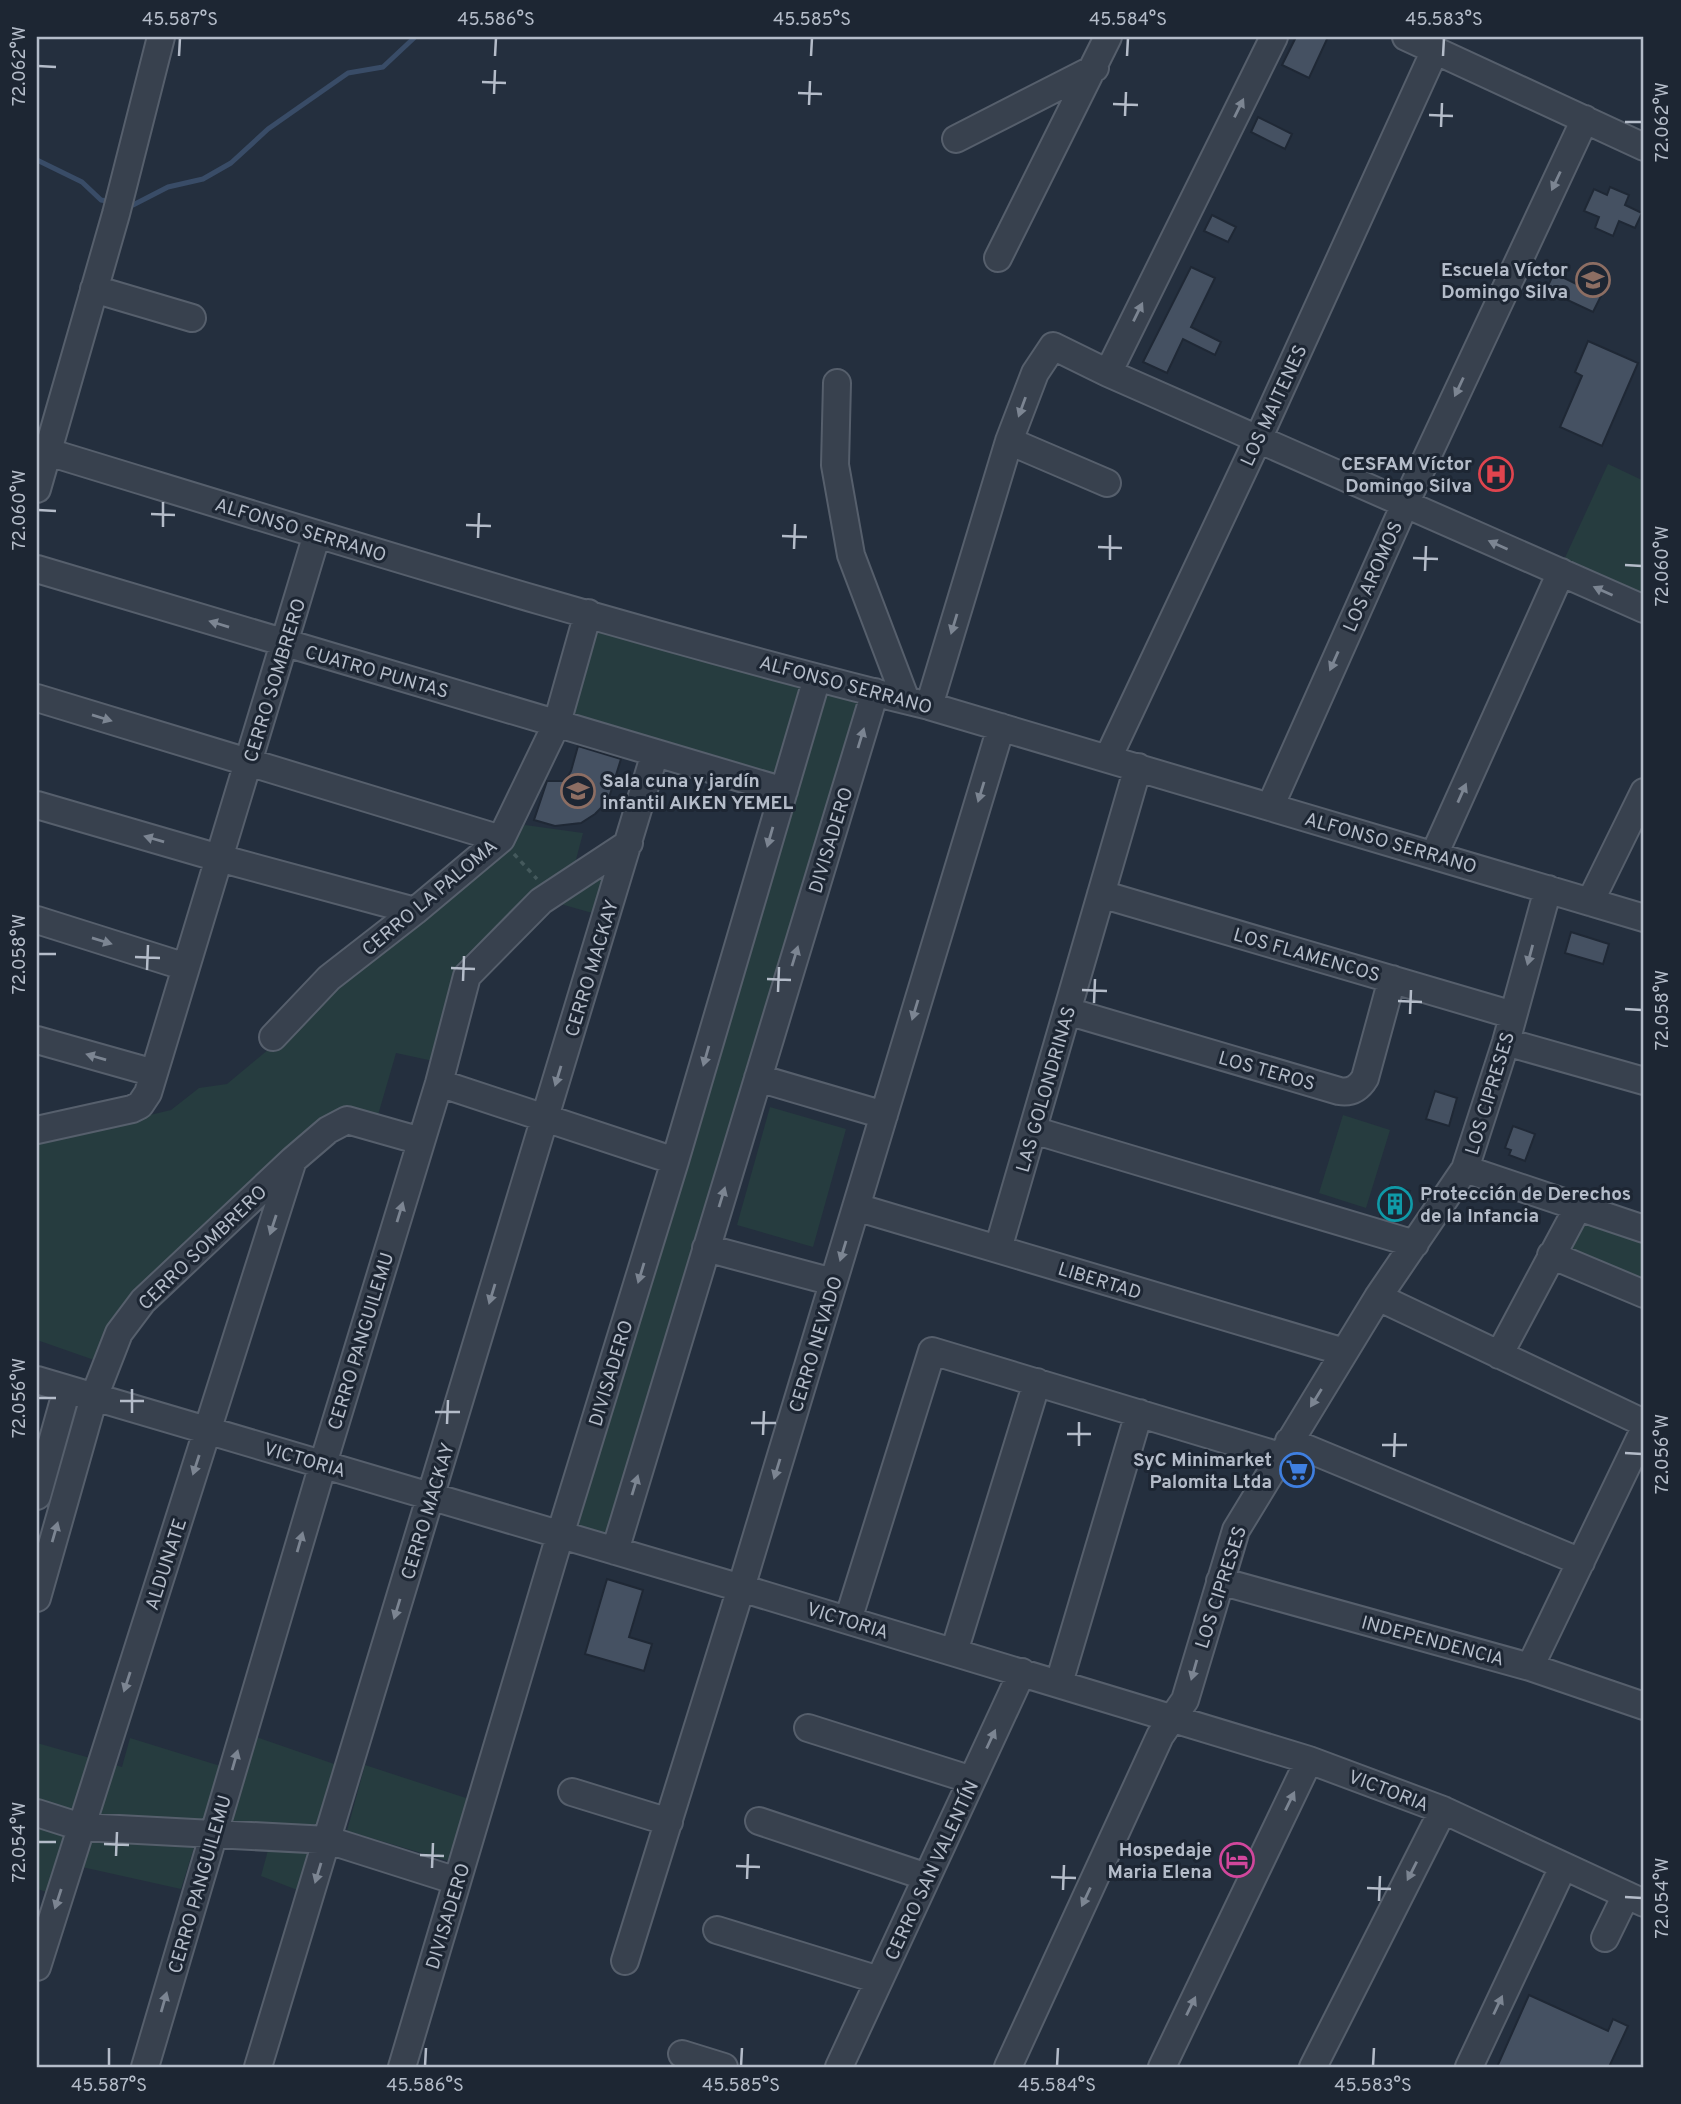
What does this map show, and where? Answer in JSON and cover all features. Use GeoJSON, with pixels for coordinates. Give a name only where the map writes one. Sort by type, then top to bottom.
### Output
{"type":"FeatureCollection","features":[{"type":"Feature","properties":{"kind":"street"},"geometry":{"type":"LineString","coordinates":[[37,489],[116,214],[160,37]]}},
{"type":"Feature","properties":{"kind":"street"},"geometry":{"type":"LineString","coordinates":[[998,258],[1108,37]]}},
{"type":"Feature","properties":{"kind":"street"},"geometry":{"type":"LineString","coordinates":[[1108,373],[1274,37]]}},
{"type":"Feature","properties":{"kind":"street"},"geometry":{"type":"LineString","coordinates":[[1406,37],[1644,147]]}},
{"type":"Feature","properties":{"kind":"street","name":"LOS MAITENES"},"geometry":{"type":"LineString","coordinates":[[1108,758],[1258,439],[1435,50]]}},
{"type":"Feature","properties":{"kind":"street"},"geometry":{"type":"LineString","coordinates":[[956,139],[1094,68]]}},
{"type":"Feature","properties":{"kind":"street","name":"LOS AROMOS"},"geometry":{"type":"LineString","coordinates":[[1270,807],[1405,504],[1585,119]]}},
{"type":"Feature","properties":{"kind":"street"},"geometry":{"type":"LineString","coordinates":[[94,289],[192,318]]}},
{"type":"Feature","properties":{"kind":"street"},"geometry":{"type":"LineString","coordinates":[[917,703],[1009,441],[1035,373],[1053,346],[1108,373],[1644,609]]}},
{"type":"Feature","properties":{"kind":"street"},"geometry":{"type":"LineString","coordinates":[[837,383],[835,465],[851,555],[917,703]]}},
{"type":"Feature","properties":{"kind":"street"},"geometry":{"type":"LineString","coordinates":[[1009,441],[1107,483]]}},
{"type":"Feature","properties":{"kind":"street","name":"ALFONSO SERRANO"},"geometry":{"type":"LineString","coordinates":[[48,452],[588,613],[1108,758],[1644,918]]}},
{"type":"Feature","properties":{"kind":"street","name":"CERRO SOMBRERO"},"geometry":{"type":"LineString","coordinates":[[37,1130],[132,1109],[140,1105],[149,1093],[317,534]]}},
{"type":"Feature","properties":{"kind":"street","name":"CUATRO PUNTAS"},"geometry":{"type":"LineString","coordinates":[[37,569],[784,791]]}},
{"type":"Feature","properties":{"kind":"street"},"geometry":{"type":"LineString","coordinates":[[1434,855],[1561,572]]}},
{"type":"Feature","properties":{"kind":"street","name":"CERRO LA PALOMA"},"geometry":{"type":"LineString","coordinates":[[273,1037],[330,978],[501,839],[557,723],[588,613]]}},
{"type":"Feature","properties":{"kind":"street","name":"DIVISADERO"},"geometry":{"type":"LineString","coordinates":[[402,2067],[560,1535],[676,1161],[817,678]]}},
{"type":"Feature","properties":{"kind":"street","name":"DIVISADERO"},"geometry":{"type":"LineString","coordinates":[[615,1551],[875,692]]}},
{"type":"Feature","properties":{"kind":"street"},"geometry":{"type":"LineString","coordinates":[[37,698],[501,839]]}},
{"type":"Feature","properties":{"kind":"street","name":"CERRO NEVADO"},"geometry":{"type":"LineString","coordinates":[[625,1961],[741,1588],[1001,727]]}},
{"type":"Feature","properties":{"kind":"street","name":"CERRO MACKAY"},"geometry":{"type":"LineString","coordinates":[[258,2067],[655,752]]}},
{"type":"Feature","properties":{"kind":"street","name":"LAS GOLONDRINAS"},"geometry":{"type":"LineString","coordinates":[[998,1250],[1138,767]]}},
{"type":"Feature","properties":{"kind":"street"},"geometry":{"type":"LineString","coordinates":[[1590,902],[1644,792]]}},
{"type":"Feature","properties":{"kind":"street"},"geometry":{"type":"LineString","coordinates":[[37,805],[415,911]]}},
{"type":"Feature","properties":{"kind":"street","name":"CERRO PANGUILEMU"},"geometry":{"type":"LineString","coordinates":[[145,2067],[439,1083],[467,976],[541,901],[629,843]]}},
{"type":"Feature","properties":{"kind":"street","name":"LOS CIPRESES"},"geometry":{"type":"LineString","coordinates":[[1008,2067],[1160,1736],[1185,1700],[1236,1530],[1378,1297],[1465,1169],[1506,1042],[1548,889]]}},
{"type":"Feature","properties":{"kind":"street","name":"LOS FLAMENCOS"},"geometry":{"type":"LineString","coordinates":[[1101,894],[1513,1015]]}},
{"type":"Feature","properties":{"kind":"street"},"geometry":{"type":"LineString","coordinates":[[37,920],[186,967]]}},
{"type":"Feature","properties":{"kind":"street","name":"LOS TEROS"},"geometry":{"type":"LineString","coordinates":[[1067,1011],[1339,1091],[1350,1091],[1359,1087],[1365,1078],[1392,979]]}},
{"type":"Feature","properties":{"kind":"street"},"geometry":{"type":"LineString","coordinates":[[37,1040],[154,1073]]}},
{"type":"Feature","properties":{"kind":"street"},"geometry":{"type":"LineString","coordinates":[[1506,1042],[1644,1082]]}},
{"type":"Feature","properties":{"kind":"street"},"geometry":{"type":"LineString","coordinates":[[758,1077],[884,1115]]}},
{"type":"Feature","properties":{"kind":"street"},"geometry":{"type":"LineString","coordinates":[[439,1083],[676,1161]]}},
{"type":"Feature","properties":{"kind":"street","name":"CERRO SOMBRERO"},"geometry":{"type":"LineString","coordinates":[[37,1598],[94,1397],[119,1333],[143,1301],[328,1130],[347,1120],[421,1141]]}},
{"type":"Feature","properties":{"kind":"street"},"geometry":{"type":"LineString","coordinates":[[1033,1130],[1415,1244]]}},
{"type":"Feature","properties":{"kind":"street","name":"ALDUNATE"},"geometry":{"type":"LineString","coordinates":[[37,1967],[293,1160]]}},
{"type":"Feature","properties":{"kind":"street"},"geometry":{"type":"LineString","coordinates":[[1465,1169],[1644,1229]]}},
{"type":"Feature","properties":{"kind":"street","name":"LIBERTAD"},"geometry":{"type":"LineString","coordinates":[[856,1207],[1344,1352]]}},
{"type":"Feature","properties":{"kind":"street"},"geometry":{"type":"LineString","coordinates":[[1499,1355],[1578,1207]]}},
{"type":"Feature","properties":{"kind":"street"},"geometry":{"type":"LineString","coordinates":[[706,1248],[833,1282]]}},
{"type":"Feature","properties":{"kind":"street"},"geometry":{"type":"LineString","coordinates":[[1551,1255],[1644,1293]]}},
{"type":"Feature","properties":{"kind":"street"},"geometry":{"type":"LineString","coordinates":[[1378,1297],[1644,1423]]}},
{"type":"Feature","properties":{"kind":"street"},"geometry":{"type":"LineString","coordinates":[[848,1620],[932,1351],[1139,1413],[1284,1448],[1581,1562]]}},
{"type":"Feature","properties":{"kind":"street","name":"VICTORIA"},"geometry":{"type":"LineString","coordinates":[[37,1380],[1310,1760],[1443,1810],[1635,1899]]}},
{"type":"Feature","properties":{"kind":"street"},"geometry":{"type":"LineString","coordinates":[[954,1652],[1037,1382]]}},
{"type":"Feature","properties":{"kind":"street"},"geometry":{"type":"LineString","coordinates":[[37,1496],[67,1389]]}},
{"type":"Feature","properties":{"kind":"street"},"geometry":{"type":"LineString","coordinates":[[1059,1684],[1139,1413]]}},
{"type":"Feature","properties":{"kind":"street"},"geometry":{"type":"LineString","coordinates":[[1530,1667],[1644,1430]]}},
{"type":"Feature","properties":{"kind":"street","name":"INDEPENDENCIA"},"geometry":{"type":"LineString","coordinates":[[1220,1581],[1530,1667],[1644,1706]]}},
{"type":"Feature","properties":{"kind":"street","name":"CERRO SAN VALENTÍN"},"geometry":{"type":"LineString","coordinates":[[839,2067],[1022,1672]]}},
{"type":"Feature","properties":{"kind":"street"},"geometry":{"type":"LineString","coordinates":[[808,1728],[972,1780]]}},
{"type":"Feature","properties":{"kind":"street"},"geometry":{"type":"LineString","coordinates":[[1162,2067],[1310,1760]]}},
{"type":"Feature","properties":{"kind":"street"},"geometry":{"type":"LineString","coordinates":[[572,1792],[668,1822]]}},
{"type":"Feature","properties":{"kind":"street"},"geometry":{"type":"LineString","coordinates":[[1313,2067],[1443,1810]]}},
{"type":"Feature","properties":{"kind":"street"},"geometry":{"type":"LineString","coordinates":[[37,1813],[81,1827],[328,1840],[457,1881]]}},
{"type":"Feature","properties":{"kind":"street"},"geometry":{"type":"LineString","coordinates":[[759,1821],[927,1877]]}},
{"type":"Feature","properties":{"kind":"street"},"geometry":{"type":"LineString","coordinates":[[1469,2067],[1563,1867]]}},
{"type":"Feature","properties":{"kind":"street"},"geometry":{"type":"LineString","coordinates":[[1605,1938],[1635,1899]]}},
{"type":"Feature","properties":{"kind":"street"},"geometry":{"type":"LineString","coordinates":[[717,1930],[879,1980]]}},
{"type":"Feature","properties":{"kind":"street"},"geometry":{"type":"LineString","coordinates":[[682,2054],[724,2067]]}},
{"type":"Feature","properties":{"kind":"green space"},"geometry":{"type":"Polygon","coordinates":[[[1608,464],[1644,481],[1644,597],[1564,560],[1608,464]]]}},
{"type":"Feature","properties":{"kind":"green space"},"geometry":{"type":"Polygon","coordinates":[[[595,625],[807,682],[777,782],[566,719],[595,625]]]}},
{"type":"Feature","properties":{"kind":"green space"},"geometry":{"type":"Polygon","coordinates":[[[824,687],[864,698],[613,1542],[569,1529],[824,687]]]}},
{"type":"Feature","properties":{"kind":"green space"},"geometry":{"type":"Polygon","coordinates":[[[525,825],[583,833],[573,871],[466,969],[438,1062],[396,1053],[376,1122],[345,1116],[97,1361],[37,1340],[37,1142],[171,1110],[199,1088],[227,1084],[281,1039],[345,969],[503,846],[525,825]]]}},
{"type":"Feature","properties":{"kind":"green space"},"geometry":{"type":"Polygon","coordinates":[[[619,856],[603,916],[550,901],[619,856]]]}},
{"type":"Feature","properties":{"kind":"green space"},"geometry":{"type":"Polygon","coordinates":[[[770,1107],[846,1129],[813,1247],[737,1225],[770,1107]]]}},
{"type":"Feature","properties":{"kind":"green space"},"geometry":{"type":"Polygon","coordinates":[[[1343,1115],[1390,1130],[1366,1208],[1319,1193],[1343,1115]]]}},
{"type":"Feature","properties":{"kind":"green space"},"geometry":{"type":"Polygon","coordinates":[[[1583,1216],[1644,1237],[1644,1285],[1562,1250],[1583,1216]]]}},
{"type":"Feature","properties":{"kind":"green space"},"geometry":{"type":"Polygon","coordinates":[[[253,1736],[340,1766],[300,1891],[261,1876],[271,1839],[197,1838],[181,1889],[64,1863],[53,1894],[37,1889],[37,1743],[122,1767],[130,1738],[243,1773],[253,1736]]]}},
{"type":"Feature","properties":{"kind":"green space"},"geometry":{"type":"Polygon","coordinates":[[[365,1765],[469,1799],[452,1862],[347,1831],[365,1765]]]}},
{"type":"Feature","properties":{"kind":"building"},"geometry":{"type":"Polygon","coordinates":[[[1296,37],[1328,37],[1309,78],[1282,65],[1296,37]]]}},
{"type":"Feature","properties":{"kind":"building"},"geometry":{"type":"Polygon","coordinates":[[[1258,117],[1292,134],[1285,149],[1251,132],[1258,117]]]}},
{"type":"Feature","properties":{"kind":"building"},"geometry":{"type":"Polygon","coordinates":[[[1610,187],[1629,195],[1625,205],[1642,213],[1635,228],[1619,221],[1613,236],[1595,228],[1599,217],[1584,211],[1594,189],[1607,195],[1610,187]]]}},
{"type":"Feature","properties":{"kind":"building"},"geometry":{"type":"Polygon","coordinates":[[[1212,215],[1236,227],[1228,242],[1204,231],[1212,215]]]}},
{"type":"Feature","properties":{"kind":"building"},"geometry":{"type":"Polygon","coordinates":[[[1191,267],[1215,278],[1191,327],[1221,342],[1215,355],[1183,339],[1167,373],[1143,362],[1191,267]]]}},
{"type":"Feature","properties":{"kind":"building"},"geometry":{"type":"Polygon","coordinates":[[[1554,273],[1601,296],[1593,312],[1546,290],[1554,273]]]}},
{"type":"Feature","properties":{"kind":"building"},"geometry":{"type":"Polygon","coordinates":[[[1588,341],[1638,363],[1602,446],[1560,427],[1582,376],[1575,372],[1588,341]]]}},
{"type":"Feature","properties":{"kind":"building","name":"Sala cuna y jardín infantil AIKEN YEMEL"},"geometry":{"type":"Polygon","coordinates":[[[578,746],[621,759],[608,801],[581,823],[555,826],[534,820],[547,781],[565,781],[571,771],[578,746]]]}},
{"type":"Feature","properties":{"kind":"building"},"geometry":{"type":"Polygon","coordinates":[[[1571,932],[1609,944],[1603,964],[1565,953],[1571,932]]]}},
{"type":"Feature","properties":{"kind":"building"},"geometry":{"type":"Polygon","coordinates":[[[1435,1091],[1457,1098],[1449,1126],[1426,1119],[1435,1091]]]}},
{"type":"Feature","properties":{"kind":"building"},"geometry":{"type":"Polygon","coordinates":[[[1513,1126],[1535,1134],[1525,1161],[1509,1155],[1511,1150],[1505,1148],[1513,1126]]]}},
{"type":"Feature","properties":{"kind":"building","name":"Protección de Derechos de la Infancia"},"geometry":{"type":"Polygon","coordinates":[[[1390,1185],[1410,1191],[1399,1222],[1380,1216],[1390,1185]]]}},
{"type":"Feature","properties":{"kind":"building"},"geometry":{"type":"Polygon","coordinates":[[[607,1579],[643,1590],[629,1637],[652,1644],[644,1671],[585,1654],[607,1579]]]}},
{"type":"Feature","properties":{"kind":"building"},"geometry":{"type":"Polygon","coordinates":[[[1529,1995],[1608,2031],[1613,2019],[1628,2026],[1609,2067],[1497,2067],[1529,1995]]]}},
{"type":"Feature","properties":{"kind":"waterway"},"geometry":{"type":"LineString","coordinates":[[125,204],[133,205],[168,187],[203,179],[231,163],[268,129],[348,73],[383,67],[415,37]]}},
{"type":"Feature","properties":{"kind":"waterway"},"geometry":{"type":"LineString","coordinates":[[37,160],[82,182],[101,200],[112,202]]}},
{"type":"Feature","properties":{"kind":"place","name":"Escuela Víctor Domingo Silva"},"geometry":{"type":"Point","coordinates":[1593,280]}},
{"type":"Feature","properties":{"kind":"place","name":"CESFAM Víctor Domingo Silva"},"geometry":{"type":"Point","coordinates":[1496,474]}},
{"type":"Feature","properties":{"kind":"place","name":"Sala cuna y jardín infantil AIKEN YEMEL"},"geometry":{"type":"Point","coordinates":[578,791]}},
{"type":"Feature","properties":{"kind":"place","name":"Protección de Derechos de la Infancia"},"geometry":{"type":"Point","coordinates":[1395,1204]}},
{"type":"Feature","properties":{"kind":"place","name":"SyC Minimarket Palomita Ltda"},"geometry":{"type":"Point","coordinates":[1297,1470]}},
{"type":"Feature","properties":{"kind":"place","name":"Hospedaje Maria Elena"},"geometry":{"type":"Point","coordinates":[1237,1860]}}]}
